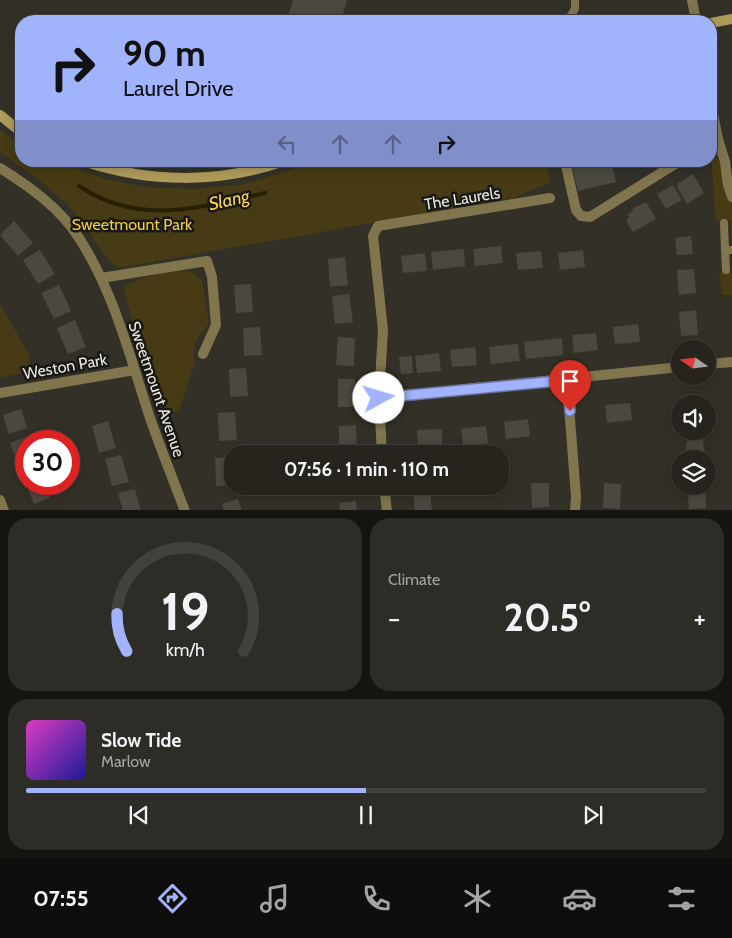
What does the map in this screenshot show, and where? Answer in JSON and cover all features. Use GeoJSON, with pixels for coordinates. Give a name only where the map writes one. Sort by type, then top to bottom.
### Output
{"type":"FeatureCollection","features":[{"type":"Feature","properties":{"kind":"main road"},"geometry":{"type":"LineString","coordinates":[[717,22],[732,19]]}},
{"type":"Feature","properties":{"kind":"main road"},"geometry":{"type":"LineString","coordinates":[[0,115],[15,127]]}},
{"type":"Feature","properties":{"kind":"main road"},"geometry":{"type":"LineString","coordinates":[[106,167],[128,173],[178,178],[228,175],[266,167]]}},
{"type":"Feature","properties":{"kind":"street"},"geometry":{"type":"LineString","coordinates":[[692,0],[695,15]]}},
{"type":"Feature","properties":{"kind":"street"},"geometry":{"type":"LineString","coordinates":[[717,145],[732,172]]}},
{"type":"Feature","properties":{"kind":"street"},"geometry":{"type":"LineString","coordinates":[[725,162],[728,185],[732,197]]}},
{"type":"Feature","properties":{"kind":"street"},"geometry":{"type":"LineString","coordinates":[[566,167],[576,210],[581,216],[590,217],[670,167]]}},
{"type":"Feature","properties":{"kind":"street","name":"Sweetmount Avenue"},"geometry":{"type":"LineString","coordinates":[[0,168],[51,204],[78,237],[101,278],[185,510]]}},
{"type":"Feature","properties":{"kind":"street","name":"The Laurels"},"geometry":{"type":"LineString","coordinates":[[379,398],[384,330],[374,236],[378,226],[550,198]]}},
{"type":"Feature","properties":{"kind":"street"},"geometry":{"type":"LineString","coordinates":[[101,278],[207,261],[212,277],[216,325],[203,354]]}},
{"type":"Feature","properties":{"kind":"street"},"geometry":{"type":"LineString","coordinates":[[716,363],[732,362]]}},
{"type":"Feature","properties":{"kind":"street"},"geometry":{"type":"LineString","coordinates":[[382,445],[379,398],[671,369]]}},
{"type":"Feature","properties":{"kind":"street","name":"Weston Park"},"geometry":{"type":"LineString","coordinates":[[0,393],[135,370]]}},
{"type":"Feature","properties":{"kind":"street"},"geometry":{"type":"LineString","coordinates":[[567,380],[576,497],[575,510]]}},
{"type":"Feature","properties":{"kind":"street"},"geometry":{"type":"LineString","coordinates":[[385,495],[387,510]]}},
{"type":"Feature","properties":{"kind":"street"},"geometry":{"type":"LineString","coordinates":[[0,500],[4,510]]}},
{"type":"Feature","properties":{"kind":"lane"},"geometry":{"type":"LineString","coordinates":[[572,15],[576,9],[575,0]]}},
{"type":"Feature","properties":{"kind":"lane"},"geometry":{"type":"LineString","coordinates":[[724,223],[729,250],[726,270]]}},
{"type":"Feature","properties":{"kind":"green space","name":"Sweetmount Park"},"geometry":{"type":"Polygon","coordinates":[[[0,130],[15,141],[15,163],[0,152],[0,130]]]}},
{"type":"Feature","properties":{"kind":"green space"},"geometry":{"type":"Polygon","coordinates":[[[717,159],[719,160],[732,206],[732,241],[730,220],[716,221],[712,167],[717,167],[717,159]]]}},
{"type":"Feature","properties":{"kind":"green space","name":"Sweetmount Park"},"geometry":{"type":"Polygon","coordinates":[[[20,167],[72,167],[106,179],[145,187],[194,189],[244,184],[299,167],[547,167],[551,182],[513,198],[118,268],[100,249],[81,220],[67,204],[20,167]]]}},
{"type":"Feature","properties":{"kind":"green space"},"geometry":{"type":"Polygon","coordinates":[[[177,269],[192,272],[202,280],[209,324],[195,346],[195,362],[179,411],[167,414],[130,313],[123,286],[143,278],[177,269]]]}},
{"type":"Feature","properties":{"kind":"green space"},"geometry":{"type":"Polygon","coordinates":[[[719,272],[732,272],[732,295],[722,295],[719,272]]]}},
{"type":"Feature","properties":{"kind":"green space"},"geometry":{"type":"Polygon","coordinates":[[[0,304],[29,354],[31,371],[0,378],[0,304]]]}},
{"type":"Feature","properties":{"kind":"building"},"geometry":{"type":"Polygon","coordinates":[[[293,0],[347,0],[343,15],[289,15],[293,0]]]}},
{"type":"Feature","properties":{"kind":"building"},"geometry":{"type":"Polygon","coordinates":[[[572,167],[612,167],[616,182],[578,191],[572,167]]]}},
{"type":"Feature","properties":{"kind":"building"},"geometry":{"type":"Polygon","coordinates":[[[693,174],[704,193],[687,204],[677,184],[693,174]]]}},
{"type":"Feature","properties":{"kind":"building"},"geometry":{"type":"Polygon","coordinates":[[[673,185],[682,200],[666,209],[657,194],[673,185]]]}},
{"type":"Feature","properties":{"kind":"building"},"geometry":{"type":"Polygon","coordinates":[[[646,202],[656,219],[633,232],[626,221],[629,217],[628,214],[633,211],[632,209],[646,202]]]}},
{"type":"Feature","properties":{"kind":"building"},"geometry":{"type":"Polygon","coordinates":[[[14,221],[33,243],[18,256],[0,235],[14,221]]]}},
{"type":"Feature","properties":{"kind":"building"},"geometry":{"type":"Polygon","coordinates":[[[691,236],[693,254],[677,255],[675,238],[691,236]]]}},
{"type":"Feature","properties":{"kind":"building"},"geometry":{"type":"Polygon","coordinates":[[[501,246],[503,263],[475,266],[473,249],[501,246]]]}},
{"type":"Feature","properties":{"kind":"building"},"geometry":{"type":"Polygon","coordinates":[[[464,249],[465,266],[433,270],[431,252],[464,249]]]}},
{"type":"Feature","properties":{"kind":"building"},"geometry":{"type":"Polygon","coordinates":[[[40,250],[55,274],[38,284],[23,260],[40,250]]]}},
{"type":"Feature","properties":{"kind":"building"},"geometry":{"type":"Polygon","coordinates":[[[583,250],[585,267],[560,270],[558,253],[583,250]]]}},
{"type":"Feature","properties":{"kind":"building"},"geometry":{"type":"Polygon","coordinates":[[[541,251],[543,268],[518,270],[516,253],[541,251]]]}},
{"type":"Feature","properties":{"kind":"building"},"geometry":{"type":"Polygon","coordinates":[[[425,253],[427,271],[403,273],[401,256],[425,253]]]}},
{"type":"Feature","properties":{"kind":"building"},"geometry":{"type":"Polygon","coordinates":[[[345,257],[348,285],[330,287],[328,259],[345,257]]]}},
{"type":"Feature","properties":{"kind":"building"},"geometry":{"type":"Polygon","coordinates":[[[694,269],[696,293],[679,295],[677,270],[694,269]]]}},
{"type":"Feature","properties":{"kind":"building"},"geometry":{"type":"Polygon","coordinates":[[[251,284],[253,312],[236,313],[234,285],[251,284]]]}},
{"type":"Feature","properties":{"kind":"building"},"geometry":{"type":"Polygon","coordinates":[[[59,285],[71,311],[54,319],[41,293],[59,285]]]}},
{"type":"Feature","properties":{"kind":"building"},"geometry":{"type":"Polygon","coordinates":[[[349,294],[353,322],[335,324],[332,296],[349,294]]]}},
{"type":"Feature","properties":{"kind":"building"},"geometry":{"type":"Polygon","coordinates":[[[696,310],[698,335],[681,336],[679,312],[696,310]]]}},
{"type":"Feature","properties":{"kind":"building"},"geometry":{"type":"Polygon","coordinates":[[[75,320],[86,347],[68,354],[57,328],[75,320]]]}},
{"type":"Feature","properties":{"kind":"building"},"geometry":{"type":"Polygon","coordinates":[[[638,324],[640,342],[615,344],[613,327],[638,324]]]}},
{"type":"Feature","properties":{"kind":"building"},"geometry":{"type":"Polygon","coordinates":[[[260,327],[262,355],[244,356],[243,328],[260,327]]]}},
{"type":"Feature","properties":{"kind":"building"},"geometry":{"type":"Polygon","coordinates":[[[596,333],[598,350],[574,353],[572,335],[596,333]]]}},
{"type":"Feature","properties":{"kind":"building"},"geometry":{"type":"Polygon","coordinates":[[[338,337],[355,338],[354,366],[336,365],[338,337]]]}},
{"type":"Feature","properties":{"kind":"building"},"geometry":{"type":"Polygon","coordinates":[[[562,338],[563,355],[526,359],[524,342],[562,338]]]}},
{"type":"Feature","properties":{"kind":"building"},"geometry":{"type":"Polygon","coordinates":[[[518,344],[520,361],[491,364],[489,347],[518,344]]]}},
{"type":"Feature","properties":{"kind":"building"},"geometry":{"type":"Polygon","coordinates":[[[475,347],[477,365],[452,367],[450,350],[475,347]]]}},
{"type":"Feature","properties":{"kind":"building"},"geometry":{"type":"Polygon","coordinates":[[[439,353],[441,371],[417,373],[415,356],[439,353]]]}},
{"type":"Feature","properties":{"kind":"building"},"geometry":{"type":"Polygon","coordinates":[[[412,356],[413,373],[401,374],[399,357],[412,356]]]}},
{"type":"Feature","properties":{"kind":"building"},"geometry":{"type":"Polygon","coordinates":[[[246,368],[248,396],[230,397],[229,369],[246,368]]]}},
{"type":"Feature","properties":{"kind":"building"},"geometry":{"type":"Polygon","coordinates":[[[338,379],[355,379],[355,407],[338,407],[338,379]]]}},
{"type":"Feature","properties":{"kind":"building"},"geometry":{"type":"Polygon","coordinates":[[[630,403],[632,420],[607,423],[605,405],[630,403]]]}},
{"type":"Feature","properties":{"kind":"building"},"geometry":{"type":"Polygon","coordinates":[[[21,409],[27,428],[15,430],[15,432],[9,434],[3,415],[21,409]]]}},
{"type":"Feature","properties":{"kind":"building"},"geometry":{"type":"Polygon","coordinates":[[[235,412],[237,440],[219,441],[218,413],[235,412]]]}},
{"type":"Feature","properties":{"kind":"building"},"geometry":{"type":"Polygon","coordinates":[[[528,419],[530,436],[506,439],[504,422],[528,419]]]}},
{"type":"Feature","properties":{"kind":"building"},"geometry":{"type":"Polygon","coordinates":[[[108,421],[116,448],[99,453],[92,426],[108,421]]]}},
{"type":"Feature","properties":{"kind":"building"},"geometry":{"type":"Polygon","coordinates":[[[356,425],[357,445],[339,445],[339,426],[356,425]]]}},
{"type":"Feature","properties":{"kind":"building"},"geometry":{"type":"Polygon","coordinates":[[[486,426],[488,443],[463,445],[461,429],[486,426]]]}},
{"type":"Feature","properties":{"kind":"building"},"geometry":{"type":"Polygon","coordinates":[[[442,429],[442,445],[418,445],[417,430],[442,429]]]}},
{"type":"Feature","properties":{"kind":"building"},"geometry":{"type":"Polygon","coordinates":[[[703,440],[704,450],[686,450],[686,441],[703,440]]]}},
{"type":"Feature","properties":{"kind":"building"},"geometry":{"type":"Polygon","coordinates":[[[15,441],[15,456],[10,443],[15,441]]]}},
{"type":"Feature","properties":{"kind":"building"},"geometry":{"type":"Polygon","coordinates":[[[121,455],[129,482],[112,486],[105,459],[121,455]]]}},
{"type":"Feature","properties":{"kind":"building"},"geometry":{"type":"Polygon","coordinates":[[[224,457],[224,486],[216,486],[215,458],[224,457]]]}},
{"type":"Feature","properties":{"kind":"building"},"geometry":{"type":"Polygon","coordinates":[[[531,483],[549,483],[549,507],[532,508],[531,483]]]}},
{"type":"Feature","properties":{"kind":"building"},"geometry":{"type":"Polygon","coordinates":[[[604,483],[621,484],[620,509],[603,508],[604,483]]]}},
{"type":"Feature","properties":{"kind":"building"},"geometry":{"type":"Polygon","coordinates":[[[135,489],[141,510],[123,510],[118,493],[135,489]]]}},
{"type":"Feature","properties":{"kind":"building"},"geometry":{"type":"Polygon","coordinates":[[[30,495],[49,495],[50,498],[34,504],[30,495]]]}},
{"type":"Feature","properties":{"kind":"building"},"geometry":{"type":"Polygon","coordinates":[[[413,495],[430,495],[432,510],[415,510],[413,495]]]}},
{"type":"Feature","properties":{"kind":"building"},"geometry":{"type":"Polygon","coordinates":[[[688,495],[705,495],[706,508],[689,509],[688,495]]]}},
{"type":"Feature","properties":{"kind":"building"},"geometry":{"type":"Polygon","coordinates":[[[238,499],[242,510],[224,510],[222,504],[238,499]]]}},
{"type":"Feature","properties":{"kind":"building"},"geometry":{"type":"Polygon","coordinates":[[[356,501],[357,510],[340,510],[339,503],[356,501]]]}},
{"type":"Feature","properties":{"kind":"waterway","name":"Slang"},"geometry":{"type":"LineString","coordinates":[[79,186],[102,199],[147,210],[193,208],[265,193]]}},
{"type":"Feature","properties":{"kind":"route"},"geometry":{"type":"LineString","coordinates":[[379,398],[567,380],[570,411]]}}]}
